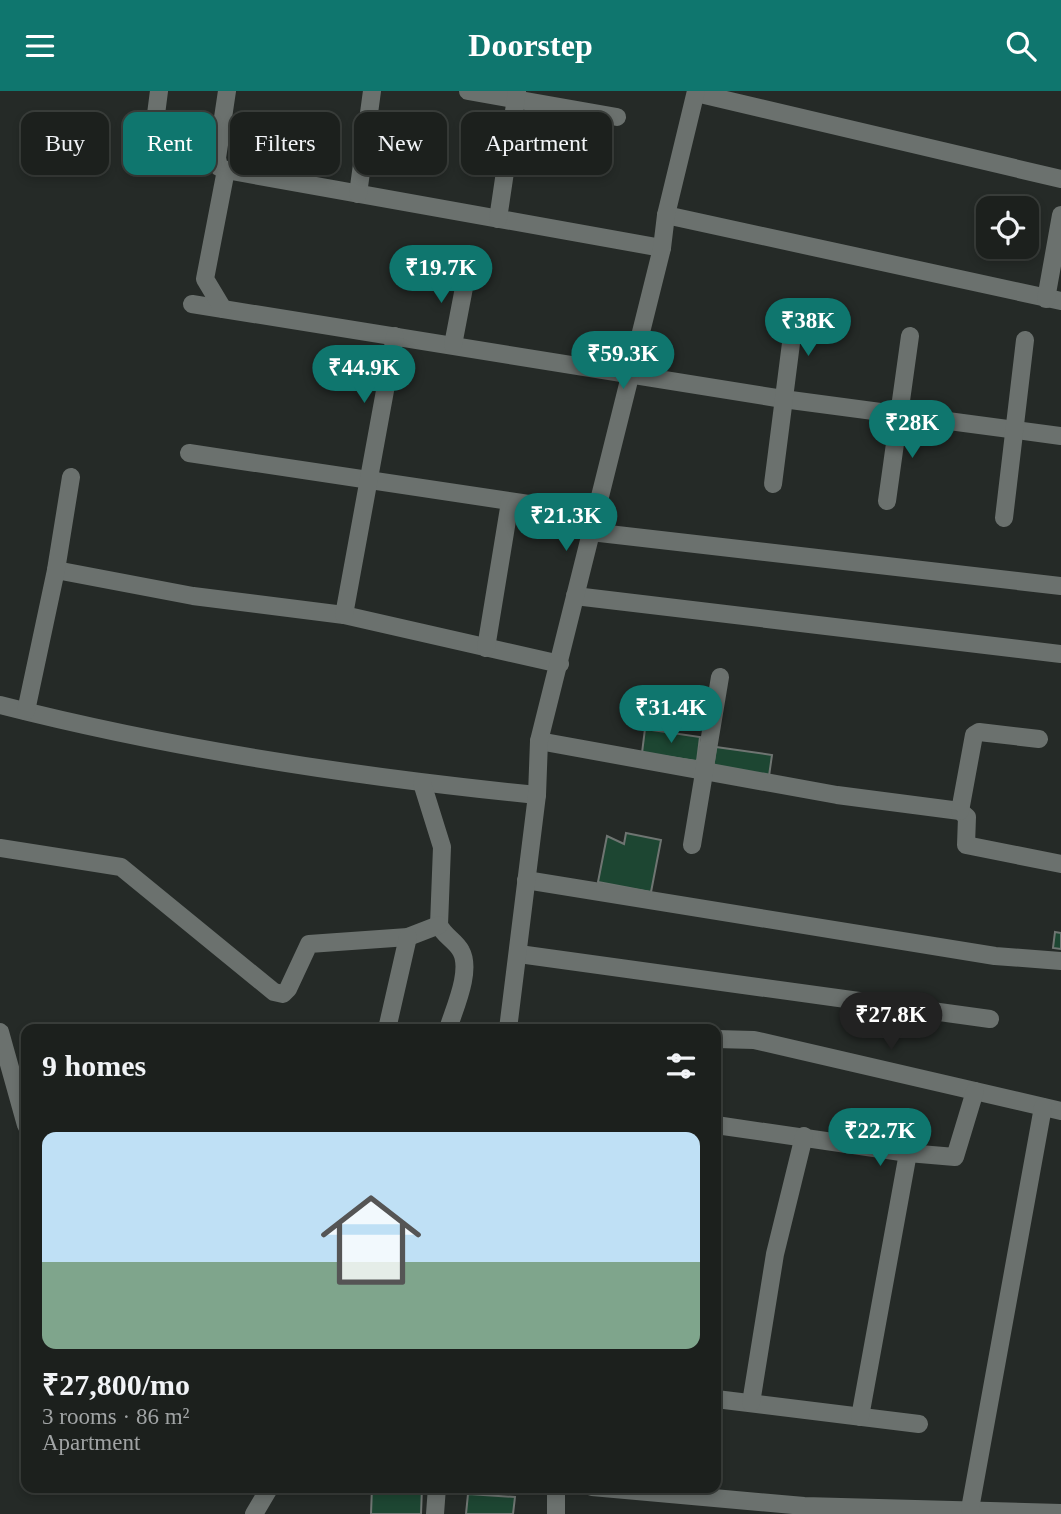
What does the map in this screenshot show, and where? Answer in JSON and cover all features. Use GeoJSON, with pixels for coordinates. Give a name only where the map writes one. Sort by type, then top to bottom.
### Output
{"type":"FeatureCollection","features":[{"type":"Feature","properties":{"kind":"street"},"geometry":{"type":"LineString","coordinates":[[156,112],[159,91]]}},
{"type":"Feature","properties":{"kind":"street"},"geometry":{"type":"LineString","coordinates":[[227,91],[217,158],[219,167],[226,170],[662,248]]}},
{"type":"Feature","properties":{"kind":"street"},"geometry":{"type":"LineString","coordinates":[[358,194],[372,91]]}},
{"type":"Feature","properties":{"kind":"street"},"geometry":{"type":"LineString","coordinates":[[468,91],[516,95],[617,117]]}},
{"type":"Feature","properties":{"kind":"street"},"geometry":{"type":"LineString","coordinates":[[509,1024],[537,795],[539,741],[662,248],[666,215],[696,92],[1061,179]]}},
{"type":"Feature","properties":{"kind":"street"},"geometry":{"type":"LineString","coordinates":[[498,219],[516,95]]}},
{"type":"Feature","properties":{"kind":"street"},"geometry":{"type":"LineString","coordinates":[[223,309],[205,279],[226,170]]}},
{"type":"Feature","properties":{"kind":"street"},"geometry":{"type":"LineString","coordinates":[[666,215],[1053,300],[1061,215]]}},
{"type":"Feature","properties":{"kind":"street"},"geometry":{"type":"LineString","coordinates":[[453,345],[467,272]]}},
{"type":"Feature","properties":{"kind":"street"},"geometry":{"type":"LineString","coordinates":[[192,304],[783,398],[1061,436]]}},
{"type":"Feature","properties":{"kind":"street"},"geometry":{"type":"LineString","coordinates":[[773,484],[795,312]]}},
{"type":"Feature","properties":{"kind":"street"},"geometry":{"type":"LineString","coordinates":[[344,615],[371,481],[395,336]]}},
{"type":"Feature","properties":{"kind":"street"},"geometry":{"type":"LineString","coordinates":[[887,501],[911,336]]}},
{"type":"Feature","properties":{"kind":"street"},"geometry":{"type":"LineString","coordinates":[[1004,519],[1025,340]]}},
{"type":"Feature","properties":{"kind":"street"},"geometry":{"type":"LineString","coordinates":[[189,453],[596,514]]}},
{"type":"Feature","properties":{"kind":"street"},"geometry":{"type":"LineString","coordinates":[[26,711],[56,570],[71,477]]}},
{"type":"Feature","properties":{"kind":"street"},"geometry":{"type":"LineString","coordinates":[[486,648],[510,502]]}},
{"type":"Feature","properties":{"kind":"street"},"geometry":{"type":"LineString","coordinates":[[591,532],[1061,586]]}},
{"type":"Feature","properties":{"kind":"street"},"geometry":{"type":"LineString","coordinates":[[56,570],[193,596],[344,615],[560,663]]}},
{"type":"Feature","properties":{"kind":"street"},"geometry":{"type":"LineString","coordinates":[[575,596],[1061,655]]}},
{"type":"Feature","properties":{"kind":"street"},"geometry":{"type":"LineString","coordinates":[[692,845],[720,677]]}},
{"type":"Feature","properties":{"kind":"street"},"geometry":{"type":"LineString","coordinates":[[0,705],[218,752],[422,783],[537,795]]}},
{"type":"Feature","properties":{"kind":"street"},"geometry":{"type":"LineString","coordinates":[[960,811],[974,735],[979,733],[1039,739]]}},
{"type":"Feature","properties":{"kind":"street"},"geometry":{"type":"LineString","coordinates":[[539,741],[837,795],[960,811],[967,817],[966,845],[1061,864]]}},
{"type":"Feature","properties":{"kind":"street"},"geometry":{"type":"LineString","coordinates":[[422,783],[442,847],[439,925],[461,951],[463,961],[463,974],[449,1024]]}},
{"type":"Feature","properties":{"kind":"street"},"geometry":{"type":"LineString","coordinates":[[0,848],[121,867],[274,992],[283,994],[288,989],[309,944],[408,937],[439,925]]}},
{"type":"Feature","properties":{"kind":"street"},"geometry":{"type":"LineString","coordinates":[[526,880],[995,956],[1061,961]]}},
{"type":"Feature","properties":{"kind":"street"},"geometry":{"type":"LineString","coordinates":[[388,1024],[408,937]]}},
{"type":"Feature","properties":{"kind":"street"},"geometry":{"type":"LineString","coordinates":[[519,954],[990,1019]]}},
{"type":"Feature","properties":{"kind":"street"},"geometry":{"type":"LineString","coordinates":[[0,1032],[21,1107]]}},
{"type":"Feature","properties":{"kind":"street"},"geometry":{"type":"LineString","coordinates":[[721,1039],[754,1040],[1061,1111]]}},
{"type":"Feature","properties":{"kind":"street"},"geometry":{"type":"LineString","coordinates":[[721,1126],[908,1153],[955,1157],[975,1091]]}},
{"type":"Feature","properties":{"kind":"street"},"geometry":{"type":"LineString","coordinates":[[970,1509],[1043,1107]]}},
{"type":"Feature","properties":{"kind":"street"},"geometry":{"type":"LineString","coordinates":[[751,1403],[775,1254],[804,1136]]}},
{"type":"Feature","properties":{"kind":"street"},"geometry":{"type":"LineString","coordinates":[[860,1417],[908,1153]]}},
{"type":"Feature","properties":{"kind":"street"},"geometry":{"type":"LineString","coordinates":[[721,1400],[919,1424]]}},
{"type":"Feature","properties":{"kind":"street"},"geometry":{"type":"LineString","coordinates":[[254,1514],[266,1493]]}},
{"type":"Feature","properties":{"kind":"street"},"geometry":{"type":"LineString","coordinates":[[435,1514],[437,1493]]}},
{"type":"Feature","properties":{"kind":"street"},"geometry":{"type":"LineString","coordinates":[[556,1493],[556,1514]]}},
{"type":"Feature","properties":{"kind":"street"},"geometry":{"type":"LineString","coordinates":[[647,1493],[803,1510],[970,1509],[1061,1513]]}},
{"type":"Feature","properties":{"kind":"building"},"geometry":{"type":"Polygon","coordinates":[[[645,729],[700,737],[697,761],[642,753],[645,729]]]}},
{"type":"Feature","properties":{"kind":"building"},"geometry":{"type":"Polygon","coordinates":[[[716,747],[772,755],[769,776],[713,768],[716,747]]]}},
{"type":"Feature","properties":{"kind":"building"},"geometry":{"type":"Polygon","coordinates":[[[626,833],[661,840],[651,892],[598,882],[607,836],[624,844],[626,833]]]}},
{"type":"Feature","properties":{"kind":"building"},"geometry":{"type":"Polygon","coordinates":[[[1055,932],[1061,933],[1061,949],[1053,948],[1055,932]]]}},
{"type":"Feature","properties":{"kind":"building"},"geometry":{"type":"Polygon","coordinates":[[[372,1493],[422,1493],[421,1514],[371,1514],[372,1493]]]}},
{"type":"Feature","properties":{"kind":"building"},"geometry":{"type":"Polygon","coordinates":[[[468,1494],[515,1497],[513,1514],[466,1514],[468,1494]]]}}]}
